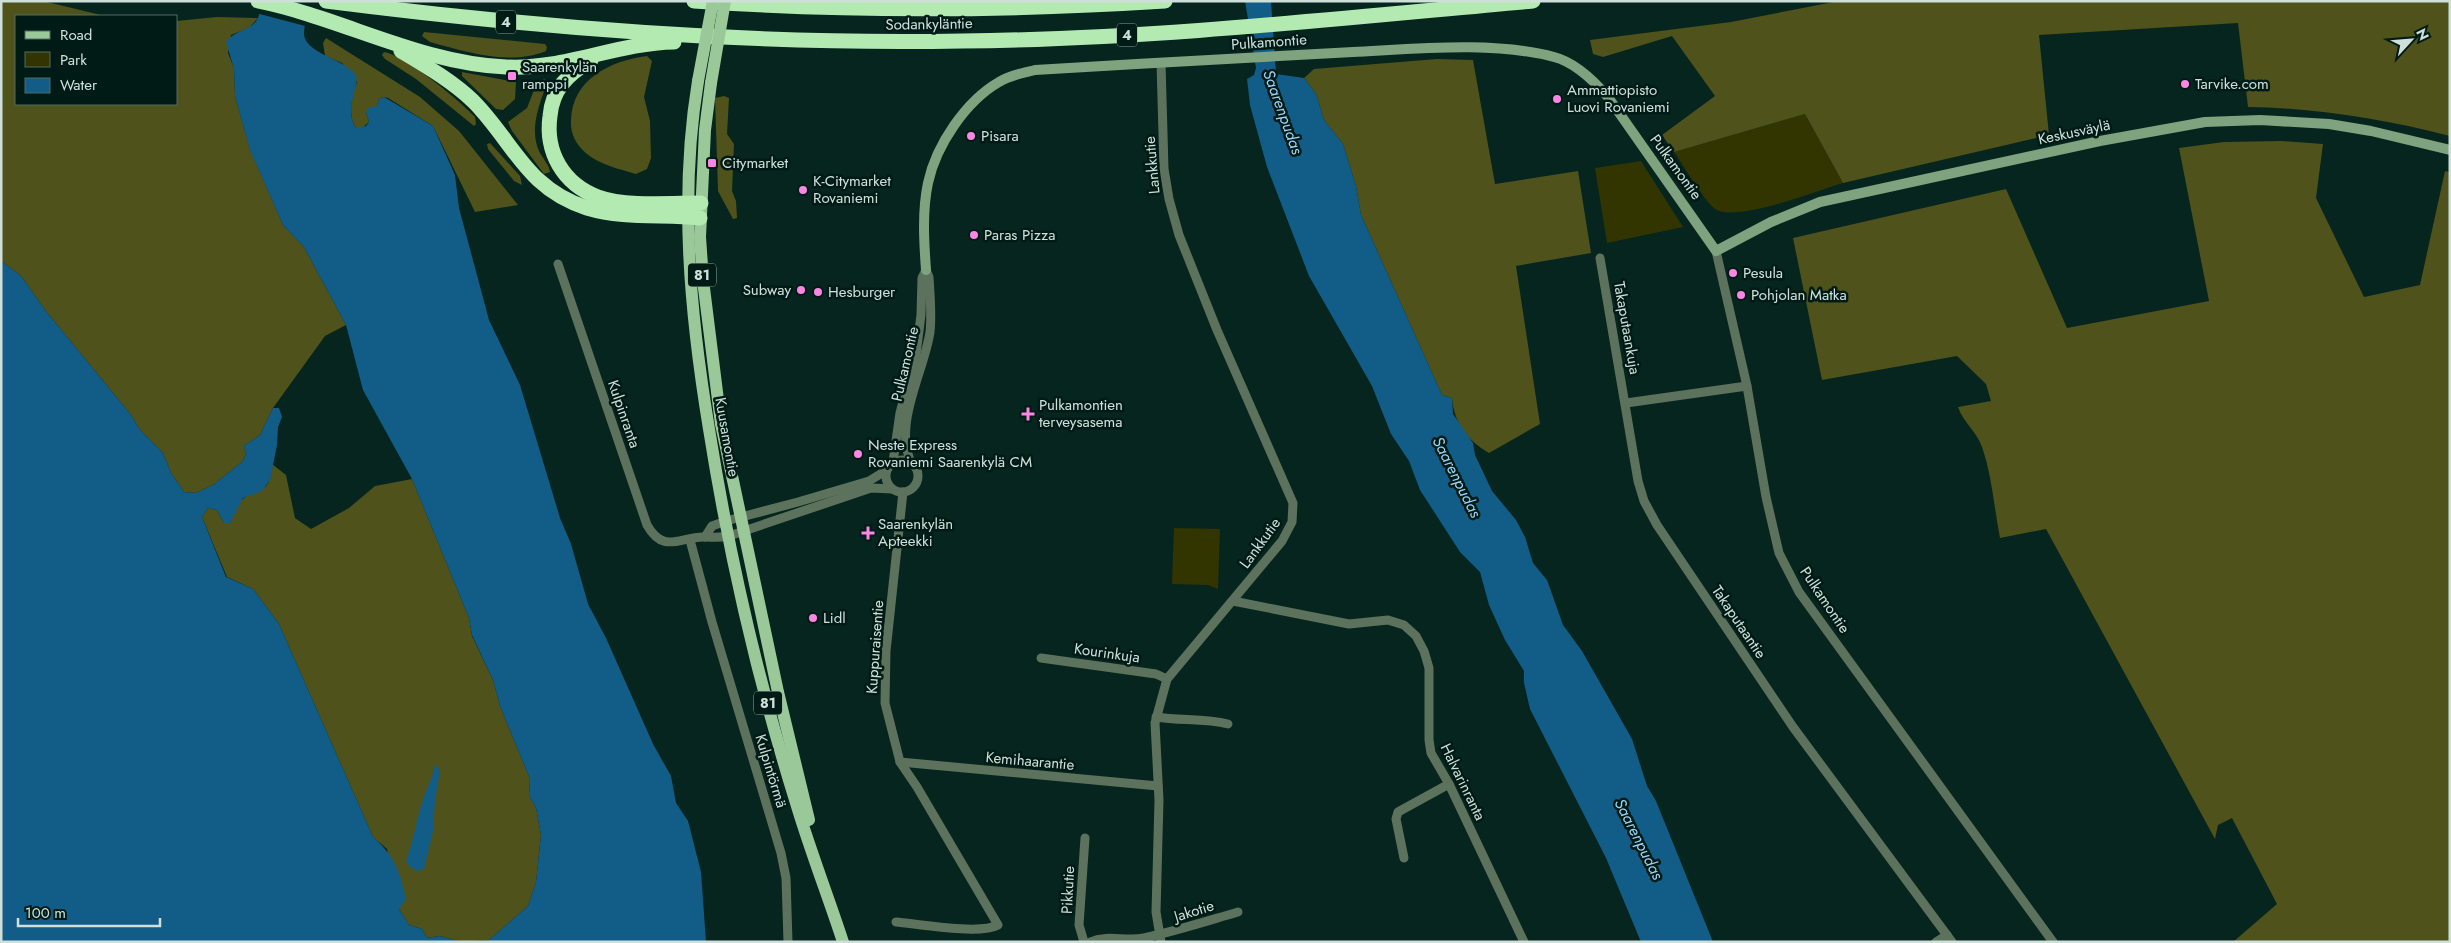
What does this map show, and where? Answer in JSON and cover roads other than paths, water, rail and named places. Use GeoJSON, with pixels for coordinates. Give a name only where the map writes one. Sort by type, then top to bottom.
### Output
{"type":"FeatureCollection","features":[{"type":"Feature","properties":{"kind":"highway"},"geometry":{"type":"LineString","coordinates":[[258,1],[323,18],[378,38],[432,54],[471,63],[506,67],[543,66],[636,44],[676,42],[687,34]]}},
{"type":"Feature","properties":{"kind":"highway","name":"Sodankyläntie"},"geometry":{"type":"LineString","coordinates":[[326,1],[495,21],[836,42],[956,42],[1238,29],[1533,1]]}},
{"type":"Feature","properties":{"kind":"highway","name":"Sodankyläntie"},"geometry":{"type":"LineString","coordinates":[[694,1],[791,7],[979,8],[1166,1]]}},
{"type":"Feature","properties":{"kind":"highway"},"geometry":{"type":"LineString","coordinates":[[378,38],[456,86],[488,117],[522,164],[536,179],[558,194],[578,204],[607,212],[694,210]]}},
{"type":"Feature","properties":{"kind":"highway"},"geometry":{"type":"LineString","coordinates":[[603,53],[576,70],[561,85],[555,96],[551,109],[549,139],[558,165],[579,187],[599,197],[694,210]]}},
{"type":"Feature","properties":{"kind":"main road","name":"Kuusamontie"},"geometry":{"type":"LineString","coordinates":[[713,1],[706,35],[704,82],[689,253],[698,365],[726,521],[752,643],[785,765],[843,942]]}},
{"type":"Feature","properties":{"kind":"main road","name":"Kuusamontie"},"geometry":{"type":"LineString","coordinates":[[704,82],[726,1]]}},
{"type":"Feature","properties":{"kind":"main road","name":"Kuusamontie"},"geometry":{"type":"LineString","coordinates":[[694,210],[721,424],[818,867]]}},
{"type":"Feature","properties":{"kind":"street","name":"Pulkamontie"},"geometry":{"type":"LineString","coordinates":[[912,464],[908,454],[906,433],[930,331],[929,277],[926,270],[926,203],[930,174],[952,131],[975,102],[1000,81],[1035,70],[1442,48],[1520,52],[1556,57],[1599,86],[1716,251],[1747,386],[1766,497],[1779,553],[1799,592],[2053,942]]}},
{"type":"Feature","properties":{"kind":"street","name":"Lankkutie"},"geometry":{"type":"LineString","coordinates":[[1160,938],[1156,912],[1159,861],[1156,717],[1167,679],[1282,541],[1292,522],[1293,503],[1179,235],[1169,199],[1164,169],[1161,63]]}},
{"type":"Feature","properties":{"kind":"street","name":"Keskusväylä"},"geometry":{"type":"LineString","coordinates":[[1716,251],[1771,222],[1820,202],[2100,141],[2205,122],[2260,120],[2329,124],[2371,131],[2450,150]]}},
{"type":"Feature","properties":{"kind":"street","name":"Takaputaankuja"},"geometry":{"type":"LineString","coordinates":[[1600,258],[1626,403]]}},
{"type":"Feature","properties":{"kind":"street","name":"Kulpinranta"},"geometry":{"type":"LineString","coordinates":[[558,264],[647,525],[651,533],[665,542],[690,540]]}},
{"type":"Feature","properties":{"kind":"street","name":"Pulkamontie"},"geometry":{"type":"LineString","coordinates":[[893,462],[898,422],[916,354],[921,315],[922,278],[926,270]]}},
{"type":"Feature","properties":{"kind":"street"},"geometry":{"type":"LineString","coordinates":[[1626,403],[1747,386]]}},
{"type":"Feature","properties":{"kind":"street","name":"Takaputaantie"},"geometry":{"type":"LineString","coordinates":[[1626,403],[1638,481],[1644,501],[1657,525],[1794,727],[1949,938]]}},
{"type":"Feature","properties":{"kind":"street"},"geometry":{"type":"LineString","coordinates":[[690,540],[705,536],[715,539],[744,532],[871,488],[892,488],[904,492],[911,489],[918,479],[917,471],[912,464],[903,460],[893,462],[887,470],[869,481],[774,509],[740,516],[712,526],[705,536]]}},
{"type":"Feature","properties":{"kind":"street"},"geometry":{"type":"LineString","coordinates":[[887,470],[886,480],[892,488]]}},
{"type":"Feature","properties":{"kind":"street","name":"Kuppuraisentie"},"geometry":{"type":"LineString","coordinates":[[896,922],[973,929],[992,928],[998,925],[918,787],[900,762],[885,703],[884,684],[904,492]]}},
{"type":"Feature","properties":{"kind":"street","name":"Kulpintörmä"},"geometry":{"type":"LineString","coordinates":[[690,540],[781,853],[786,878],[788,942]]}},
{"type":"Feature","properties":{"kind":"street","name":"Halvarinranta"},"geometry":{"type":"LineString","coordinates":[[1233,601],[1349,624],[1388,620],[1404,625],[1416,636],[1430,668],[1428,740],[1432,753],[1449,784],[1524,942]]}},
{"type":"Feature","properties":{"kind":"street","name":"Kourinkuja"},"geometry":{"type":"LineString","coordinates":[[1042,658],[1156,674],[1167,679]]}},
{"type":"Feature","properties":{"kind":"street"},"geometry":{"type":"LineString","coordinates":[[1156,717],[1176,720],[1204,718],[1228,724]]}},
{"type":"Feature","properties":{"kind":"street","name":"Kemihaarantie"},"geometry":{"type":"LineString","coordinates":[[900,762],[1158,786]]}},
{"type":"Feature","properties":{"kind":"street"},"geometry":{"type":"LineString","coordinates":[[1404,858],[1396,819],[1398,812],[1449,784]]}},
{"type":"Feature","properties":{"kind":"street","name":"Pikkutie"},"geometry":{"type":"LineString","coordinates":[[1084,942],[1079,925],[1085,838]]}},
{"type":"Feature","properties":{"kind":"street","name":"Jakotie"},"geometry":{"type":"LineString","coordinates":[[1160,938],[1173,932],[1238,912]]}},
{"type":"Feature","properties":{"kind":"street"},"geometry":{"type":"LineString","coordinates":[[1090,942],[1104,937],[1160,938]]}},
{"type":"Feature","properties":{"kind":"street"},"geometry":{"type":"LineString","coordinates":[[1936,942],[1949,938]]}},
{"type":"Feature","properties":{"kind":"water"},"geometry":{"type":"Polygon","coordinates":[[[260,1],[308,1],[304,32],[305,40],[318,51],[345,65],[356,76],[357,80],[351,113],[352,121],[356,128],[366,126],[369,122],[366,112],[368,108],[377,106],[379,99],[384,97],[433,126],[455,175],[459,208],[489,320],[520,385],[560,518],[571,544],[588,604],[606,638],[653,744],[671,776],[676,803],[688,821],[701,872],[706,942],[472,942],[489,940],[528,906],[536,882],[541,835],[536,808],[529,795],[530,779],[500,706],[493,680],[472,635],[469,618],[412,479],[363,390],[346,325],[304,247],[283,225],[250,150],[235,96],[234,69],[226,42],[229,38],[252,26],[258,18],[260,1]]]}},
{"type":"Feature","properties":{"kind":"water","name":"Saarenpudas"},"geometry":{"type":"Polygon","coordinates":[[[1245,1],[1271,1],[1276,74],[1304,78],[1316,94],[1324,120],[1343,144],[1356,186],[1361,215],[1442,395],[1452,398],[1453,414],[1473,443],[1475,455],[1492,491],[1516,520],[1525,537],[1533,563],[1547,580],[1563,625],[1582,651],[1632,739],[1647,786],[1656,801],[1713,942],[1641,942],[1606,858],[1530,709],[1524,683],[1524,671],[1505,640],[1489,605],[1480,572],[1460,552],[1420,490],[1409,461],[1391,434],[1372,386],[1309,276],[1267,167],[1250,105],[1247,79],[1254,75],[1256,68],[1245,1]]]}},
{"type":"Feature","properties":{"kind":"water"},"geometry":{"type":"Polygon","coordinates":[[[1,261],[21,276],[45,310],[131,415],[140,430],[163,453],[171,473],[184,492],[196,493],[213,485],[243,461],[246,454],[244,446],[260,435],[273,408],[279,408],[282,417],[278,427],[277,445],[270,480],[262,491],[243,498],[230,523],[224,523],[217,510],[208,508],[202,517],[226,577],[253,589],[279,624],[373,837],[387,851],[396,865],[406,899],[399,909],[409,925],[422,929],[427,938],[440,936],[462,942],[1,942],[1,261]]]}},
{"type":"Feature","properties":{"kind":"water"},"geometry":{"type":"Polygon","coordinates":[[[435,764],[440,770],[435,800],[433,831],[424,869],[417,871],[409,866],[406,860],[435,764]]]}},
{"type":"Feature","properties":{"kind":"place","name":"Saarenkylän ramppi"},"geometry":{"type":"Point","coordinates":[512,76]}},
{"type":"Feature","properties":{"kind":"place","name":"Tarvike.com"},"geometry":{"type":"Point","coordinates":[2185,84]}},
{"type":"Feature","properties":{"kind":"place","name":"Ammattiopisto Luovi Rovaniemi"},"geometry":{"type":"Point","coordinates":[1557,99]}},
{"type":"Feature","properties":{"kind":"place","name":"Pisara"},"geometry":{"type":"Point","coordinates":[971,136]}},
{"type":"Feature","properties":{"kind":"place","name":"Citymarket"},"geometry":{"type":"Point","coordinates":[712,163]}},
{"type":"Feature","properties":{"kind":"place","name":"K-Citymarket Rovaniemi"},"geometry":{"type":"Point","coordinates":[803,190]}},
{"type":"Feature","properties":{"kind":"place","name":"Paras Pizza"},"geometry":{"type":"Point","coordinates":[974,235]}},
{"type":"Feature","properties":{"kind":"place","name":"Pesula"},"geometry":{"type":"Point","coordinates":[1733,273]}},
{"type":"Feature","properties":{"kind":"place","name":"Subway"},"geometry":{"type":"Point","coordinates":[801,290]}},
{"type":"Feature","properties":{"kind":"place","name":"Hesburger"},"geometry":{"type":"Point","coordinates":[818,292]}},
{"type":"Feature","properties":{"kind":"place","name":"Pohjolan Matka"},"geometry":{"type":"Point","coordinates":[1741,295]}},
{"type":"Feature","properties":{"kind":"place","name":"Pulkamontien terveysasema"},"geometry":{"type":"Point","coordinates":[1028,414]}},
{"type":"Feature","properties":{"kind":"place","name":"Neste Express Rovaniemi Saarenkylä CM"},"geometry":{"type":"Point","coordinates":[858,454]}},
{"type":"Feature","properties":{"kind":"place","name":"Saarenkylän Apteekki"},"geometry":{"type":"Point","coordinates":[868,533]}},
{"type":"Feature","properties":{"kind":"place","name":"Lidl"},"geometry":{"type":"Point","coordinates":[813,618]}}]}
